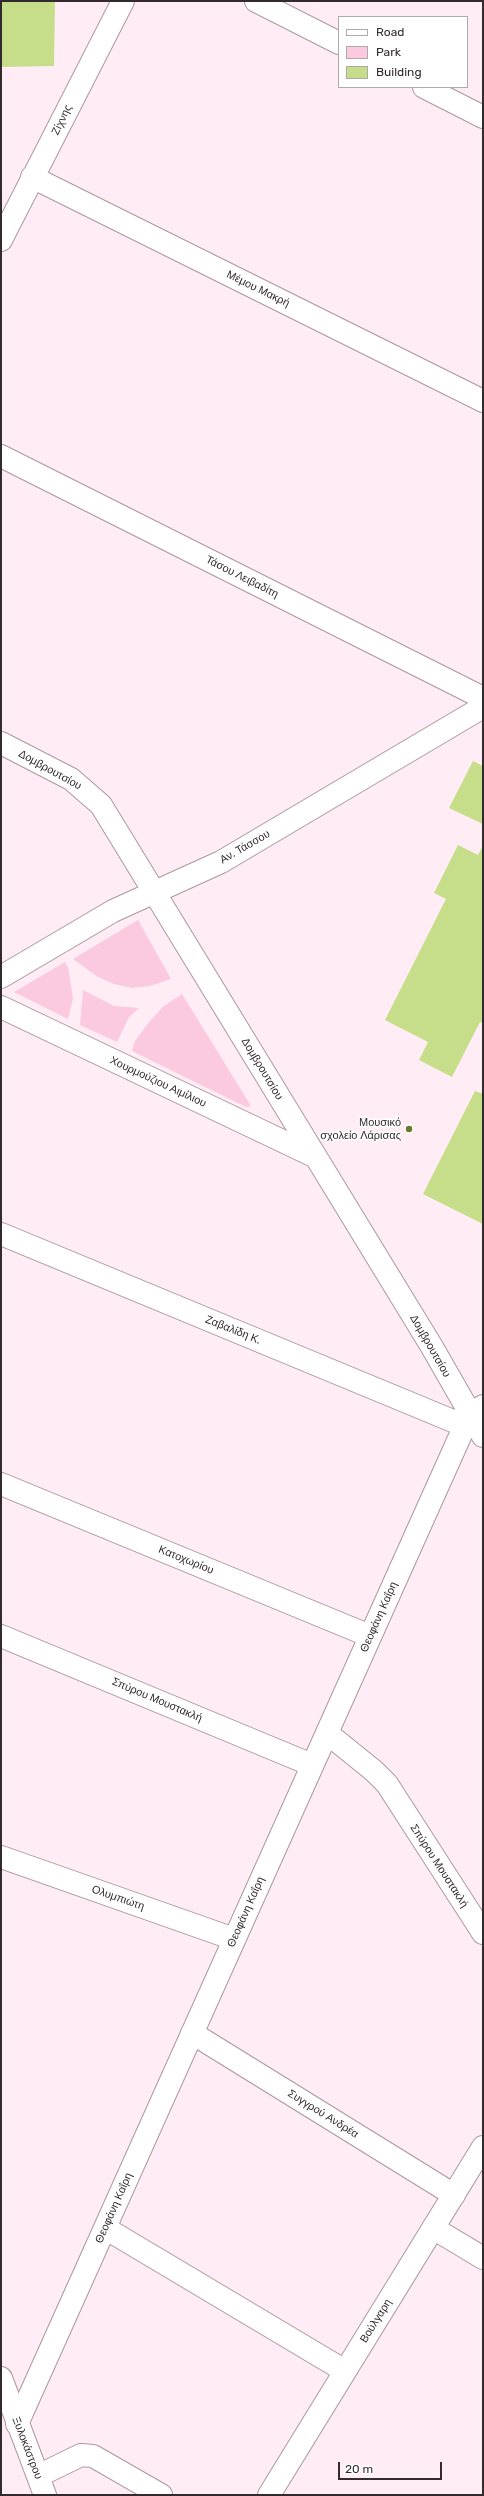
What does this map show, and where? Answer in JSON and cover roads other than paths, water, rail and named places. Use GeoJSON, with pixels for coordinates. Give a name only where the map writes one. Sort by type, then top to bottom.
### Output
{"type":"FeatureCollection","features":[{"type":"Feature","properties":{"kind":"street","name":"Ζίχνης"},"geometry":{"type":"LineString","coordinates":[[1,240],[123,1]]}},
{"type":"Feature","properties":{"kind":"street"},"geometry":{"type":"LineString","coordinates":[[256,1],[338,42]]}},
{"type":"Feature","properties":{"kind":"street"},"geometry":{"type":"LineString","coordinates":[[426,88],[483,117]]}},
{"type":"Feature","properties":{"kind":"street","name":"Μέμου Μακρή"},"geometry":{"type":"LineString","coordinates":[[32,177],[483,401]]}},
{"type":"Feature","properties":{"kind":"street","name":"Τάσου Λειβαδίτη"},"geometry":{"type":"LineString","coordinates":[[1,456],[483,698]]}},
{"type":"Feature","properties":{"kind":"street","name":"Αν. Τάσσου"},"geometry":{"type":"LineString","coordinates":[[1,977],[102,917],[221,862],[483,707]]}},
{"type":"Feature","properties":{"kind":"street","name":"Δομβρουτσίου"},"geometry":{"type":"LineString","coordinates":[[1,743],[72,779],[93,796],[108,816],[475,1420]]}},
{"type":"Feature","properties":{"kind":"street","name":"Χουρμούζιου Αιμίλιου"},"geometry":{"type":"LineString","coordinates":[[1,1007],[316,1157]]}},
{"type":"Feature","properties":{"kind":"street","name":"Ζαβαλίδη Κ."},"geometry":{"type":"LineString","coordinates":[[1,1234],[475,1420]]}},
{"type":"Feature","properties":{"kind":"street","name":"Θεοφάνη Καΐρη"},"geometry":{"type":"LineString","coordinates":[[17,2424],[370,1636],[475,1420]]}},
{"type":"Feature","properties":{"kind":"street","name":"Κατοχωρίου"},"geometry":{"type":"LineString","coordinates":[[1,1484],[370,1636]]}},
{"type":"Feature","properties":{"kind":"street","name":"Σπύρου Μουστακλή"},"geometry":{"type":"LineString","coordinates":[[1,1636],[312,1765]]}},
{"type":"Feature","properties":{"kind":"street","name":"Σπύρου Μουστακλή"},"geometry":{"type":"LineString","coordinates":[[327,1733],[374,1771],[386,1784],[483,1933]]}},
{"type":"Feature","properties":{"kind":"street","name":"Ολυμπιώτη"},"geometry":{"type":"LineString","coordinates":[[1,1856],[234,1939]]}},
{"type":"Feature","properties":{"kind":"street","name":"Συγγρού Ανδρέα"},"geometry":{"type":"LineString","coordinates":[[192,2033],[454,2194]]}},
{"type":"Feature","properties":{"kind":"street","name":"Βούλγαρη"},"geometry":{"type":"LineString","coordinates":[[269,2495],[483,2147]]}},
{"type":"Feature","properties":{"kind":"street"},"geometry":{"type":"LineString","coordinates":[[105,2228],[345,2371]]}},
{"type":"Feature","properties":{"kind":"street"},"geometry":{"type":"LineString","coordinates":[[433,2228],[483,2258]]}},
{"type":"Feature","properties":{"kind":"street","name":"Ξυλοκάστρου"},"geometry":{"type":"LineString","coordinates":[[1,2378],[41,2485]]}},
{"type":"Feature","properties":{"kind":"street"},"geometry":{"type":"LineString","coordinates":[[41,2485],[81,2455],[93,2456],[161,2495]]}},
{"type":"Feature","properties":{"kind":"place","name":"Μουσικό σχολείο Λάρισας"},"geometry":{"type":"Point","coordinates":[409,1129]}}]}
